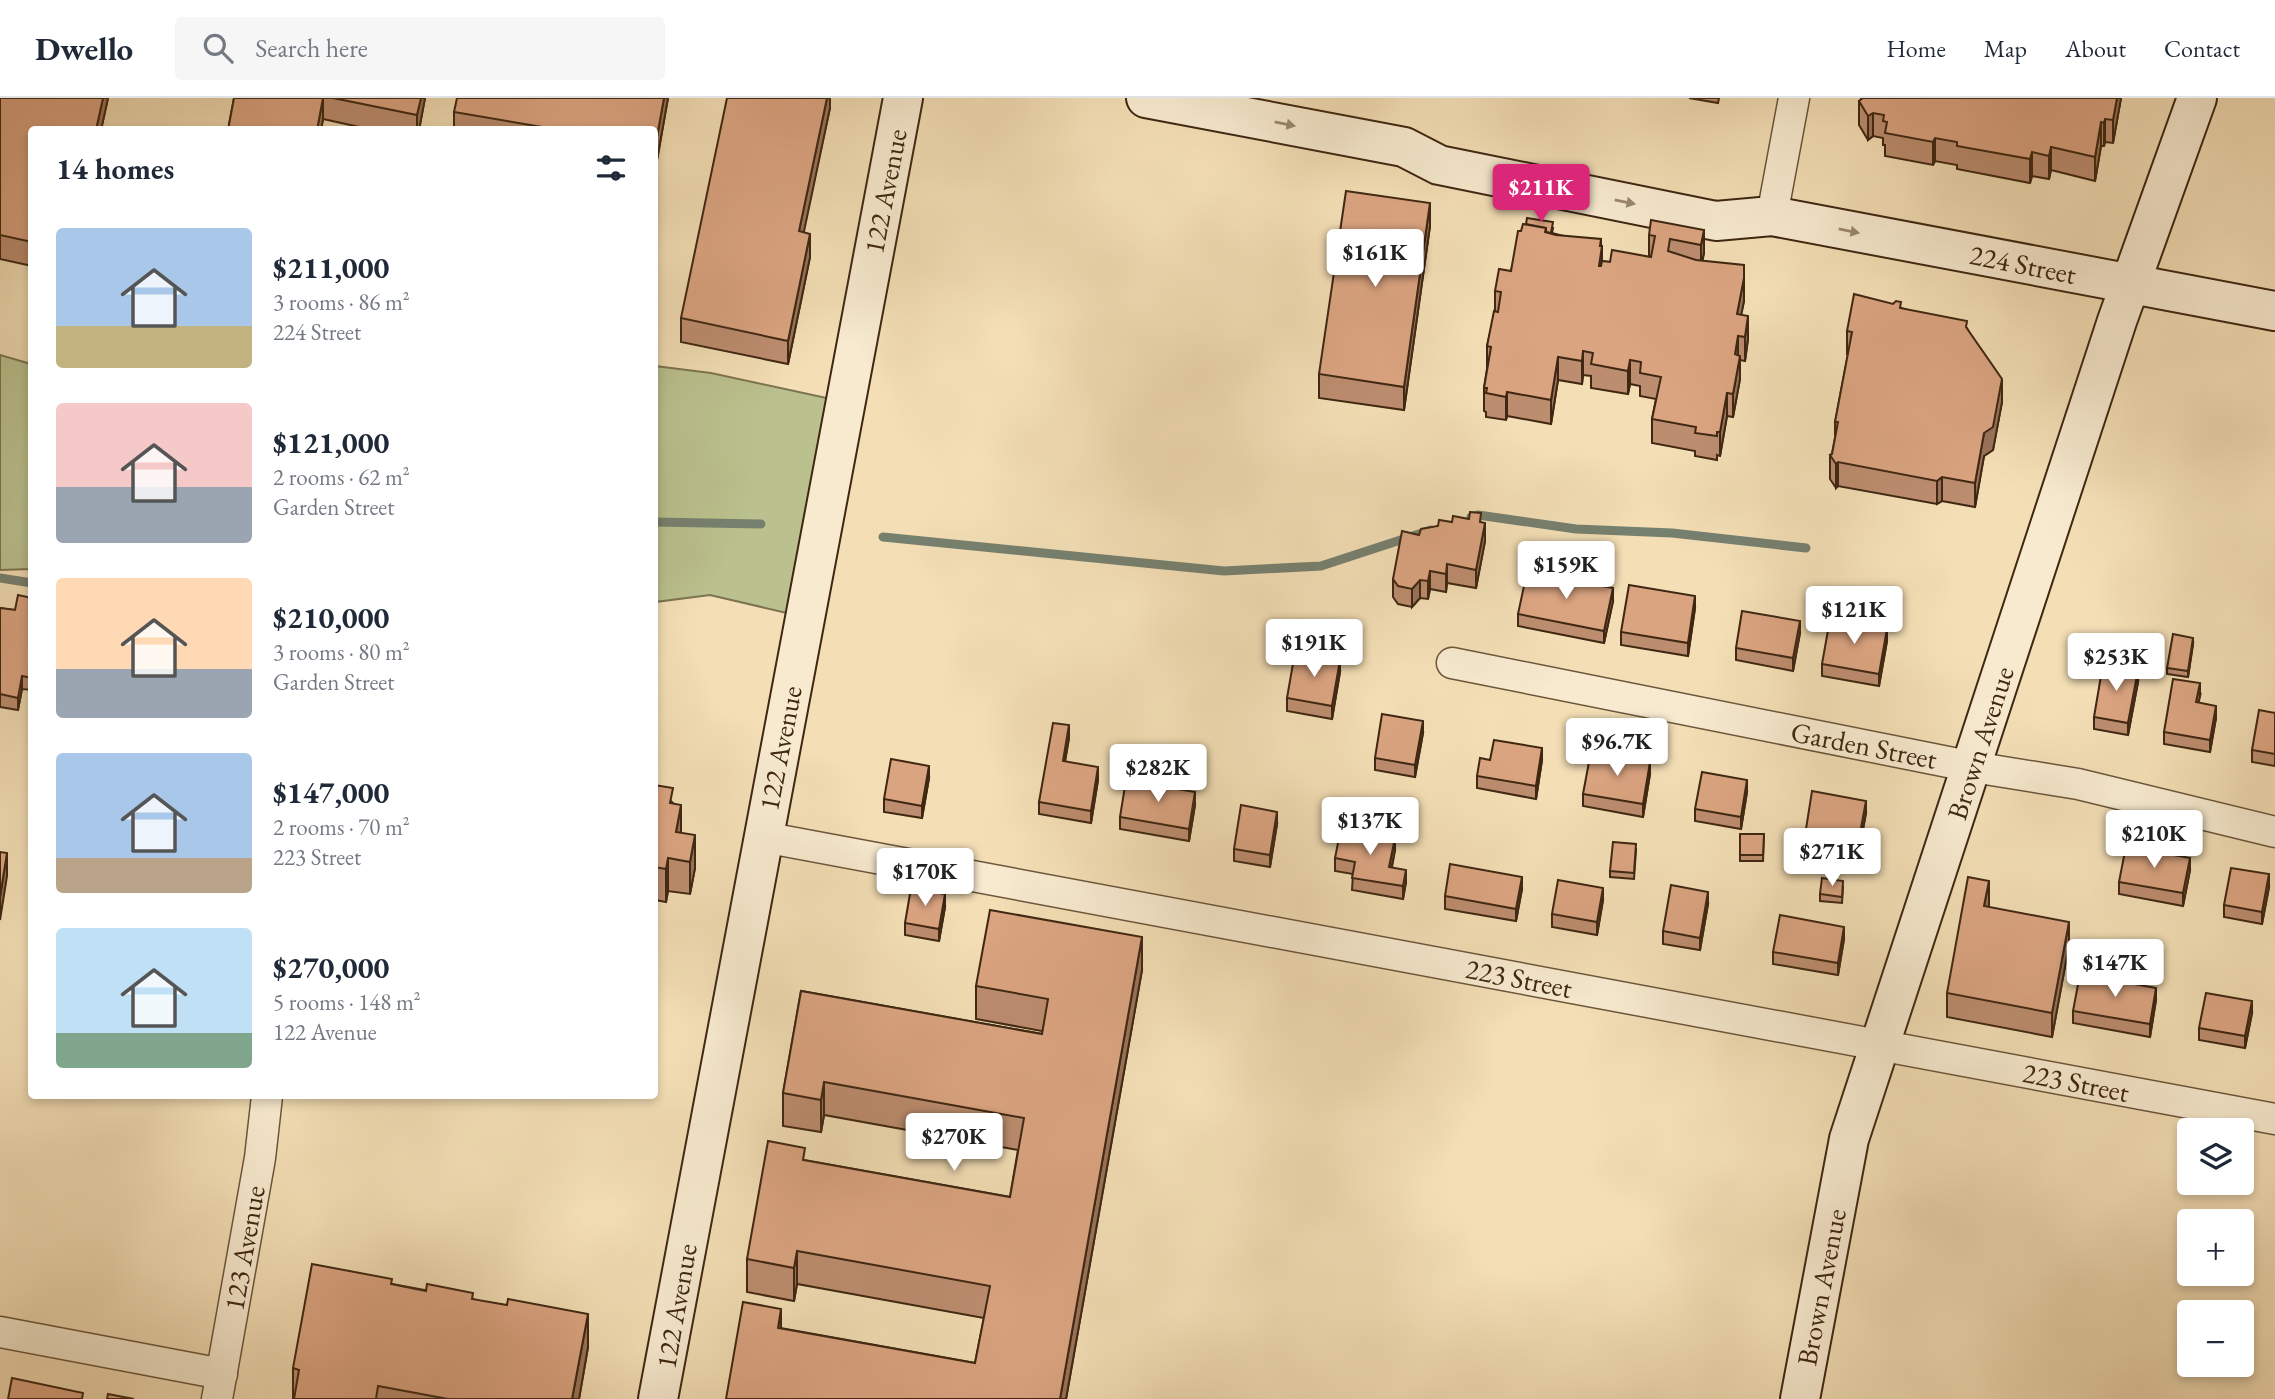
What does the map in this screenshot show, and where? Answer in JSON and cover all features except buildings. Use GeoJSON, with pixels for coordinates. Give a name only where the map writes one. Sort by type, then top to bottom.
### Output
{"type":"FeatureCollection","features":[{"type":"Feature","properties":{"kind":"street","name":"122 Avenue"},"geometry":{"type":"LineString","coordinates":[[658,1399],[903,98]]}},
{"type":"Feature","properties":{"kind":"street","name":"224 Street"},"geometry":{"type":"LineString","coordinates":[[1146,98],[1404,147],[1439,165],[1716,221],[1772,216],[2275,311]]}},
{"type":"Feature","properties":{"kind":"street"},"geometry":{"type":"LineString","coordinates":[[1772,216],[1794,98]]}},
{"type":"Feature","properties":{"kind":"street","name":"Brown Avenue"},"geometry":{"type":"LineString","coordinates":[[1800,1399],[1849,1139],[2130,284],[2197,98]]}},
{"type":"Feature","properties":{"kind":"street","name":"Garden Street"},"geometry":{"type":"LineString","coordinates":[[1452,663],[1973,767],[2078,784],[2275,832]]}},
{"type":"Feature","properties":{"kind":"street","name":"223 Street"},"geometry":{"type":"LineString","coordinates":[[763,837],[2275,1119]]}},
{"type":"Feature","properties":{"kind":"street","name":"123 Avenue"},"geometry":{"type":"LineString","coordinates":[[219,1386],[260,1158],[267,1099]]}},
{"type":"Feature","properties":{"kind":"street"},"geometry":{"type":"LineString","coordinates":[[0,1332],[219,1386]]}},
{"type":"Feature","properties":{"kind":"green space"},"geometry":{"type":"Polygon","coordinates":[[[0,355],[28,363],[28,569],[0,570],[0,355]]]}},
{"type":"Feature","properties":{"kind":"green space"},"geometry":{"type":"Polygon","coordinates":[[[658,366],[711,373],[845,402],[804,617],[710,595],[658,602],[658,366]]]}},
{"type":"Feature","properties":{"kind":"waterway"},"geometry":{"type":"LineString","coordinates":[[1471,517],[1478,515],[1576,529],[1672,533],[1806,548]]}},
{"type":"Feature","properties":{"kind":"waterway"},"geometry":{"type":"LineString","coordinates":[[658,522],[761,524]]}},
{"type":"Feature","properties":{"kind":"waterway"},"geometry":{"type":"LineString","coordinates":[[883,537],[1224,571],[1321,566],[1431,530]]}},
{"type":"Feature","properties":{"kind":"waterway"},"geometry":{"type":"LineString","coordinates":[[0,578],[28,582]]}}]}
